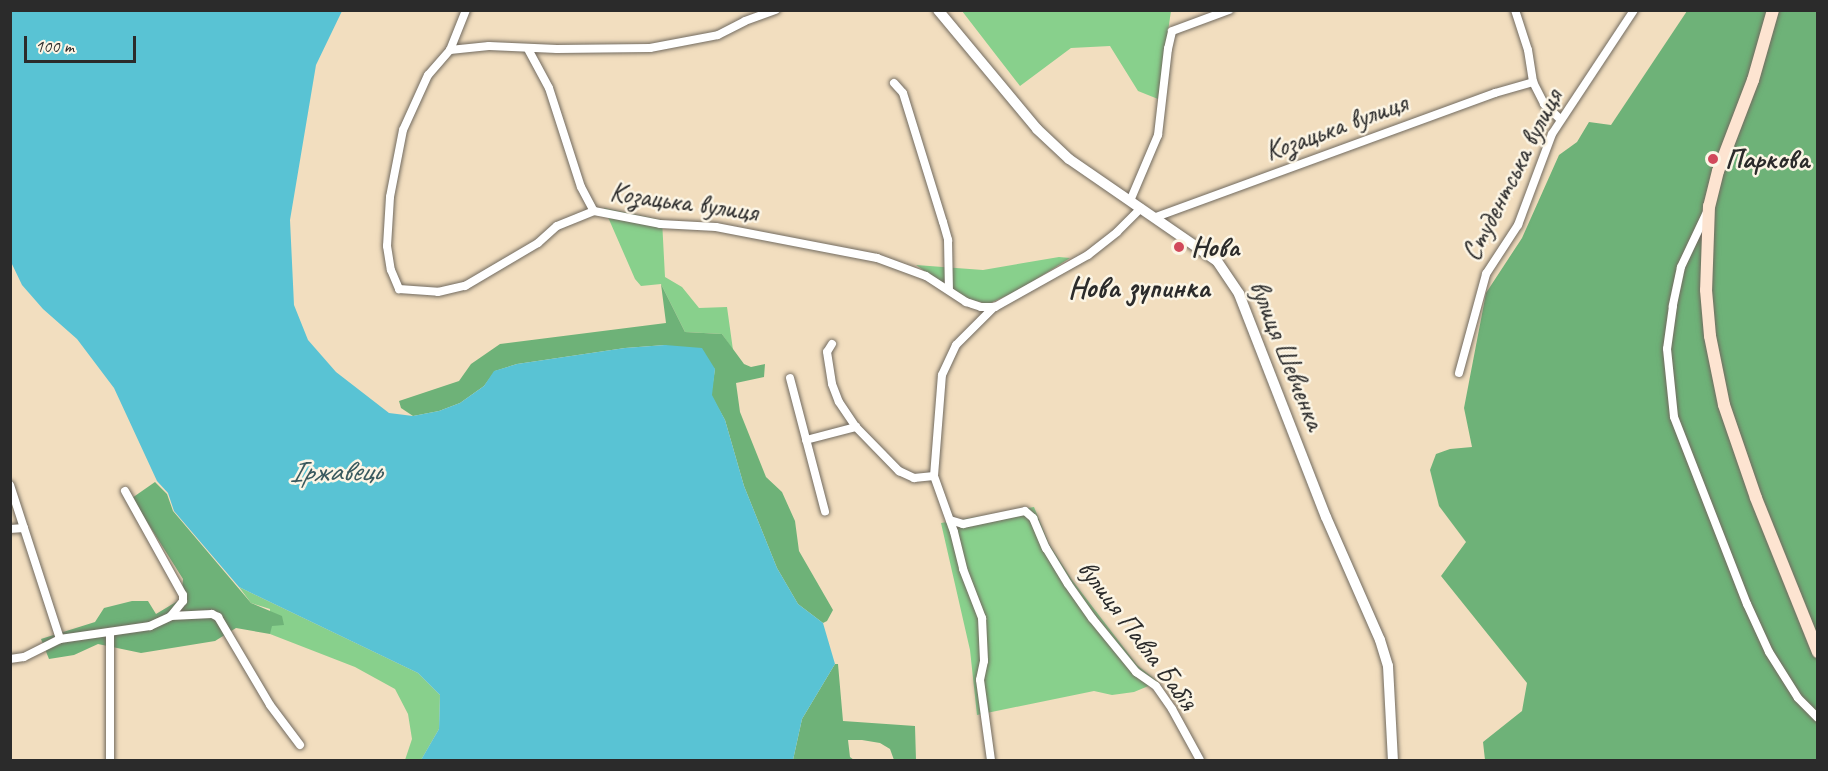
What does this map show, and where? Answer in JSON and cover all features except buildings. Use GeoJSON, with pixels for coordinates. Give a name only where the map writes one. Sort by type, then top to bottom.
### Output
{"type":"FeatureCollection","features":[{"type":"Feature","properties":{"kind":"main road"},"geometry":{"type":"LineString","coordinates":[[1773,10],[1753,80],[1718,171],[1709,206],[1706,290],[1710,336],[1724,405],[1756,498],[1818,652]]}},
{"type":"Feature","properties":{"kind":"street","name":"Козацька вулиця"},"geometry":{"type":"LineString","coordinates":[[465,10],[450,50],[428,75],[403,130],[390,197],[387,246],[391,270],[399,289],[438,292],[465,286],[538,243],[557,226],[594,211],[660,224],[716,227],[877,258],[907,267],[966,302],[981,307],[994,307]]}},
{"type":"Feature","properties":{"kind":"street"},"geometry":{"type":"LineString","coordinates":[[450,50],[489,46],[528,49],[650,48],[683,44],[718,35],[745,21],[776,10]]}},
{"type":"Feature","properties":{"kind":"street","name":"вулиця Шевченка"},"geometry":{"type":"LineString","coordinates":[[938,10],[1037,129],[1069,159],[1217,261],[1239,294],[1322,507],[1380,640],[1388,666],[1393,760]]}},
{"type":"Feature","properties":{"kind":"street"},"geometry":{"type":"LineString","coordinates":[[1130,201],[1158,135],[1168,48],[1173,31],[1228,10]]}},
{"type":"Feature","properties":{"kind":"street"},"geometry":{"type":"LineString","coordinates":[[1515,10],[1528,51],[1533,82],[1544,104],[1560,119]]}},
{"type":"Feature","properties":{"kind":"street","name":"Студентська вулиця"},"geometry":{"type":"LineString","coordinates":[[1459,373],[1486,274],[1518,225],[1560,119],[1634,10]]}},
{"type":"Feature","properties":{"kind":"street"},"geometry":{"type":"LineString","coordinates":[[528,49],[549,88],[580,187],[594,211]]}},
{"type":"Feature","properties":{"kind":"street","name":"Козацька вулиця"},"geometry":{"type":"LineString","coordinates":[[1156,217],[1495,93],[1533,82]]}},
{"type":"Feature","properties":{"kind":"street"},"geometry":{"type":"LineString","coordinates":[[894,83],[903,93],[948,240],[949,290]]}},
{"type":"Feature","properties":{"kind":"street"},"geometry":{"type":"LineString","coordinates":[[1709,206],[1681,267],[1673,306],[1667,349],[1674,417],[1747,604],[1769,652],[1798,698],[1818,718]]}},
{"type":"Feature","properties":{"kind":"street"},"geometry":{"type":"LineString","coordinates":[[991,760],[980,680],[984,661],[982,618],[963,569],[950,520],[934,476],[942,375],[956,345],[994,307],[1088,255],[1117,232],[1141,208]]}},
{"type":"Feature","properties":{"kind":"street"},"geometry":{"type":"LineString","coordinates":[[832,344],[827,352],[832,384],[839,402],[856,427],[899,471],[914,478],[934,476]]}},
{"type":"Feature","properties":{"kind":"street"},"geometry":{"type":"LineString","coordinates":[[790,378],[825,511]]}},
{"type":"Feature","properties":{"kind":"street"},"geometry":{"type":"LineString","coordinates":[[806,440],[856,427]]}},
{"type":"Feature","properties":{"kind":"street"},"geometry":{"type":"LineString","coordinates":[[10,485],[60,639]]}},
{"type":"Feature","properties":{"kind":"street"},"geometry":{"type":"LineString","coordinates":[[125,491],[183,595],[183,601],[171,616]]}},
{"type":"Feature","properties":{"kind":"street","name":"вулиця Павла Бабія"},"geometry":{"type":"LineString","coordinates":[[950,520],[963,524],[1025,511],[1033,518],[1046,548],[1068,584],[1136,672],[1156,686],[1172,709],[1200,760]]}},
{"type":"Feature","properties":{"kind":"street"},"geometry":{"type":"LineString","coordinates":[[10,529],[24,528]]}},
{"type":"Feature","properties":{"kind":"street"},"geometry":{"type":"LineString","coordinates":[[10,659],[24,657],[60,639],[150,626],[171,616],[205,613],[218,617],[270,705],[300,745]]}},
{"type":"Feature","properties":{"kind":"street"},"geometry":{"type":"LineString","coordinates":[[110,633],[110,760]]}},
{"type":"Feature","properties":{"kind":"green space"},"geometry":{"type":"Polygon","coordinates":[[[962,11],[1171,11],[1158,99],[1138,91],[1110,46],[1071,48],[1020,86],[962,11]]]}},
{"type":"Feature","properties":{"kind":"green space"},"geometry":{"type":"Polygon","coordinates":[[[1687,11],[1817,11],[1817,760],[1485,760],[1483,742],[1522,711],[1527,683],[1441,576],[1466,542],[1439,506],[1430,470],[1436,454],[1450,449],[1472,447],[1464,408],[1486,293],[1522,238],[1559,155],[1577,142],[1589,122],[1611,125],[1687,11]]]}},
{"type":"Feature","properties":{"kind":"green space"},"geometry":{"type":"Polygon","coordinates":[[[604,208],[662,220],[665,277],[682,287],[699,308],[727,307],[733,350],[722,334],[685,332],[661,284],[641,286],[635,279],[604,208]]]}},
{"type":"Feature","properties":{"kind":"green space"},"geometry":{"type":"Polygon","coordinates":[[[1059,257],[1070,258],[1019,290],[988,304],[963,298],[916,265],[983,270],[1059,257]]]}},
{"type":"Feature","properties":{"kind":"green space"},"geometry":{"type":"Polygon","coordinates":[[[661,284],[685,332],[722,334],[744,364],[751,367],[765,364],[764,377],[736,383],[740,412],[766,477],[782,492],[795,521],[799,551],[833,610],[827,621],[823,623],[798,604],[777,568],[744,486],[725,420],[711,395],[715,369],[665,345],[625,348],[517,364],[495,371],[484,386],[460,403],[439,411],[413,416],[401,408],[399,401],[459,381],[471,364],[500,344],[666,323],[661,284]]]}},
{"type":"Feature","properties":{"kind":"green space"},"geometry":{"type":"Polygon","coordinates":[[[155,482],[167,494],[173,511],[251,603],[282,616],[284,625],[272,626],[270,634],[236,628],[215,641],[141,653],[98,644],[74,655],[49,659],[41,639],[95,622],[104,608],[132,601],[148,601],[156,614],[181,599],[183,579],[132,498],[155,482]]]}},
{"type":"Feature","properties":{"kind":"green space"},"geometry":{"type":"Polygon","coordinates":[[[1034,507],[1049,544],[1072,580],[1137,665],[1158,682],[1134,692],[1112,695],[1094,691],[977,715],[970,650],[941,523],[1034,507]]]}},
{"type":"Feature","properties":{"kind":"green space"},"geometry":{"type":"Polygon","coordinates":[[[239,587],[418,673],[440,695],[439,729],[421,760],[405,760],[412,739],[408,714],[395,689],[355,667],[270,634],[270,609],[251,603],[239,587]]]}},
{"type":"Feature","properties":{"kind":"green space"},"geometry":{"type":"Polygon","coordinates":[[[835,664],[838,664],[843,721],[915,726],[916,760],[894,760],[890,749],[880,743],[848,740],[850,757],[854,760],[793,760],[802,719],[835,664]]]}},
{"type":"Feature","properties":{"kind":"water","name":"Іржавець"},"geometry":{"type":"Polygon","coordinates":[[[10,11],[342,11],[316,65],[290,220],[294,305],[308,340],[336,372],[389,413],[413,416],[439,411],[460,403],[484,386],[494,371],[517,364],[625,348],[665,345],[702,348],[715,369],[712,395],[725,420],[744,486],[777,568],[798,604],[823,623],[835,664],[802,719],[793,760],[421,760],[439,729],[440,695],[418,673],[239,587],[174,511],[168,493],[157,481],[114,388],[77,339],[43,309],[22,285],[11,262],[10,11]]]}},
{"type":"Feature","properties":{"kind":"place","name":"Паркова"},"geometry":{"type":"Point","coordinates":[1713,159]}},
{"type":"Feature","properties":{"kind":"place","name":"Нова"},"geometry":{"type":"Point","coordinates":[1179,247]}},
{"type":"Feature","properties":{"kind":"district","name":"Нова зупинка"},"geometry":{"type":"Point","coordinates":[1139,287]}}]}
